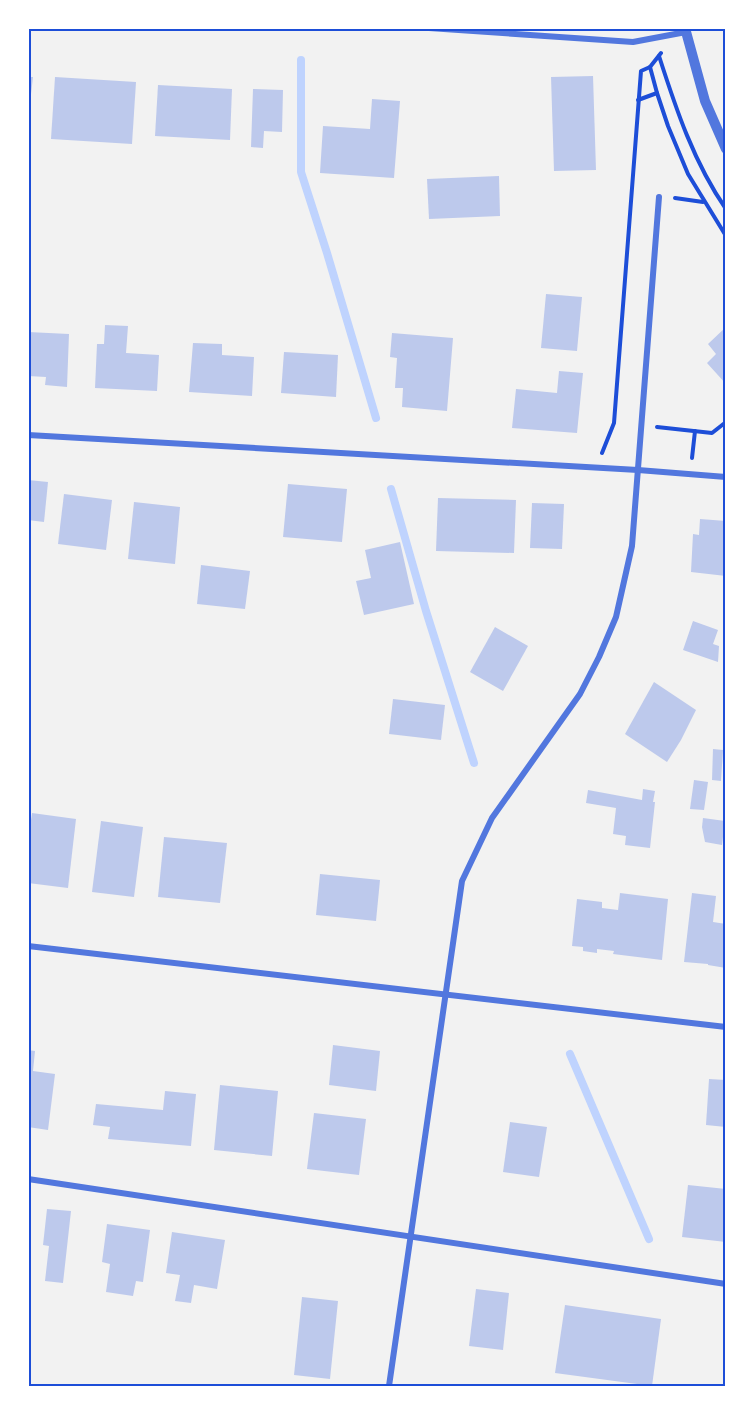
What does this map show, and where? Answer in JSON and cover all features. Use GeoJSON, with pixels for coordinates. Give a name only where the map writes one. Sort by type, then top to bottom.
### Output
{"type":"FeatureCollection","features":[{"type":"Feature","properties":{"kind":"street"},"geometry":{"type":"LineString","coordinates":[[429,28],[633,42],[686,30],[705,101],[726,149]]}},
{"type":"Feature","properties":{"kind":"street"},"geometry":{"type":"LineString","coordinates":[[389,1386],[462,881],[492,818],[580,694],[616,617],[632,546],[659,197]]}},
{"type":"Feature","properties":{"kind":"street"},"geometry":{"type":"LineString","coordinates":[[28,435],[726,477]]}},
{"type":"Feature","properties":{"kind":"street"},"geometry":{"type":"LineString","coordinates":[[28,946],[726,1027]]}},
{"type":"Feature","properties":{"kind":"street"},"geometry":{"type":"LineString","coordinates":[[28,1179],[726,1284]]}},
{"type":"Feature","properties":{"kind":"path"},"geometry":{"type":"LineString","coordinates":[[599,468],[600,458],[614,423],[641,71],[650,67],[659,55],[686,30]]}},
{"type":"Feature","properties":{"kind":"path"},"geometry":{"type":"LineString","coordinates":[[659,55],[691,146],[707,179],[726,209]]}},
{"type":"Feature","properties":{"kind":"path"},"geometry":{"type":"LineString","coordinates":[[650,67],[657,93],[688,174],[726,236]]}},
{"type":"Feature","properties":{"kind":"path"},"geometry":{"type":"LineString","coordinates":[[638,100],[657,93]]}},
{"type":"Feature","properties":{"kind":"path"},"geometry":{"type":"LineString","coordinates":[[659,197],[704,202]]}},
{"type":"Feature","properties":{"kind":"path"},"geometry":{"type":"LineString","coordinates":[[657,427],[712,433],[726,422]]}},
{"type":"Feature","properties":{"kind":"path"},"geometry":{"type":"LineString","coordinates":[[614,423],[621,423]]}},
{"type":"Feature","properties":{"kind":"path"},"geometry":{"type":"LineString","coordinates":[[691,475],[695,432]]}},
{"type":"Feature","properties":{"kind":"building"},"geometry":{"type":"Polygon","coordinates":[[[593,76],[596,170],[554,171],[551,77],[593,76]]]}},
{"type":"Feature","properties":{"kind":"building"},"geometry":{"type":"Polygon","coordinates":[[[28,77],[33,77],[30,103],[28,103],[28,77]]]}},
{"type":"Feature","properties":{"kind":"building"},"geometry":{"type":"Polygon","coordinates":[[[55,77],[136,82],[132,144],[51,139],[55,77]]]}},
{"type":"Feature","properties":{"kind":"building"},"geometry":{"type":"Polygon","coordinates":[[[158,85],[232,89],[230,140],[155,136],[158,85]]]}},
{"type":"Feature","properties":{"kind":"building"},"geometry":{"type":"Polygon","coordinates":[[[253,89],[283,90],[282,132],[264,131],[263,148],[251,147],[253,89]]]}},
{"type":"Feature","properties":{"kind":"building"},"geometry":{"type":"Polygon","coordinates":[[[372,99],[400,101],[394,178],[320,173],[323,126],[370,129],[372,99]]]}},
{"type":"Feature","properties":{"kind":"building"},"geometry":{"type":"Polygon","coordinates":[[[499,176],[500,216],[429,219],[427,179],[499,176]]]}},
{"type":"Feature","properties":{"kind":"building"},"geometry":{"type":"Polygon","coordinates":[[[546,294],[582,297],[577,351],[541,348],[546,294]]]}},
{"type":"Feature","properties":{"kind":"building"},"geometry":{"type":"Polygon","coordinates":[[[105,325],[128,326],[126,353],[159,355],[157,391],[95,388],[97,344],[104,344],[105,325]]]}},
{"type":"Feature","properties":{"kind":"building"},"geometry":{"type":"Polygon","coordinates":[[[726,327],[726,384],[707,363],[716,354],[708,344],[726,327]]]}},
{"type":"Feature","properties":{"kind":"building"},"geometry":{"type":"Polygon","coordinates":[[[28,332],[69,334],[67,387],[45,385],[46,377],[28,376],[28,332]]]}},
{"type":"Feature","properties":{"kind":"building"},"geometry":{"type":"Polygon","coordinates":[[[392,333],[453,338],[447,411],[402,407],[403,388],[395,388],[397,358],[390,357],[392,333]]]}},
{"type":"Feature","properties":{"kind":"building"},"geometry":{"type":"Polygon","coordinates":[[[193,343],[222,344],[222,355],[254,357],[252,396],[189,392],[193,343]]]}},
{"type":"Feature","properties":{"kind":"building"},"geometry":{"type":"Polygon","coordinates":[[[284,352],[338,355],[336,397],[281,393],[284,352]]]}},
{"type":"Feature","properties":{"kind":"building"},"geometry":{"type":"Polygon","coordinates":[[[559,371],[583,373],[577,433],[512,428],[516,389],[557,393],[559,371]]]}},
{"type":"Feature","properties":{"kind":"building"},"geometry":{"type":"Polygon","coordinates":[[[28,480],[48,482],[44,522],[28,520],[28,480]]]}},
{"type":"Feature","properties":{"kind":"building"},"geometry":{"type":"Polygon","coordinates":[[[288,484],[347,489],[342,542],[283,537],[288,484]]]}},
{"type":"Feature","properties":{"kind":"building"},"geometry":{"type":"Polygon","coordinates":[[[64,494],[112,500],[106,550],[58,544],[64,494]]]}},
{"type":"Feature","properties":{"kind":"building"},"geometry":{"type":"Polygon","coordinates":[[[438,498],[516,500],[514,553],[436,551],[438,498]]]}},
{"type":"Feature","properties":{"kind":"building"},"geometry":{"type":"Polygon","coordinates":[[[134,502],[180,507],[175,564],[128,559],[134,502]]]}},
{"type":"Feature","properties":{"kind":"building"},"geometry":{"type":"Polygon","coordinates":[[[532,503],[564,504],[562,549],[530,548],[532,503]]]}},
{"type":"Feature","properties":{"kind":"building"},"geometry":{"type":"Polygon","coordinates":[[[700,519],[726,521],[726,576],[691,572],[693,534],[699,535],[700,519]]]}},
{"type":"Feature","properties":{"kind":"building"},"geometry":{"type":"Polygon","coordinates":[[[400,542],[414,604],[364,615],[356,581],[371,578],[365,550],[400,542]]]}},
{"type":"Feature","properties":{"kind":"building"},"geometry":{"type":"Polygon","coordinates":[[[201,565],[250,571],[245,609],[197,604],[201,565]]]}},
{"type":"Feature","properties":{"kind":"building"},"geometry":{"type":"Polygon","coordinates":[[[693,621],[718,630],[713,644],[719,646],[718,662],[683,650],[693,621]]]}},
{"type":"Feature","properties":{"kind":"building"},"geometry":{"type":"Polygon","coordinates":[[[495,627],[528,646],[503,691],[470,672],[495,627]]]}},
{"type":"Feature","properties":{"kind":"building"},"geometry":{"type":"Polygon","coordinates":[[[654,682],[696,710],[667,762],[625,734],[654,682]]]}},
{"type":"Feature","properties":{"kind":"building"},"geometry":{"type":"Polygon","coordinates":[[[393,699],[445,705],[441,740],[389,734],[393,699]]]}},
{"type":"Feature","properties":{"kind":"building"},"geometry":{"type":"Polygon","coordinates":[[[713,749],[723,750],[721,781],[712,780],[713,749]]]}},
{"type":"Feature","properties":{"kind":"building"},"geometry":{"type":"Polygon","coordinates":[[[694,780],[708,782],[704,810],[690,809],[694,780]]]}},
{"type":"Feature","properties":{"kind":"building"},"geometry":{"type":"Polygon","coordinates":[[[643,789],[655,791],[650,848],[625,845],[626,836],[613,834],[616,808],[586,803],[588,790],[642,800],[643,789]]]}},
{"type":"Feature","properties":{"kind":"building"},"geometry":{"type":"Polygon","coordinates":[[[32,813],[76,819],[68,888],[28,883],[28,841],[32,813]]]}},
{"type":"Feature","properties":{"kind":"building"},"geometry":{"type":"Polygon","coordinates":[[[703,818],[725,821],[722,845],[705,842],[703,818]]]}},
{"type":"Feature","properties":{"kind":"building"},"geometry":{"type":"Polygon","coordinates":[[[101,821],[143,827],[134,897],[92,892],[101,821]]]}},
{"type":"Feature","properties":{"kind":"building"},"geometry":{"type":"Polygon","coordinates":[[[164,837],[227,843],[220,903],[158,897],[164,837]]]}},
{"type":"Feature","properties":{"kind":"building"},"geometry":{"type":"Polygon","coordinates":[[[320,874],[380,880],[376,921],[316,915],[320,874]]]}},
{"type":"Feature","properties":{"kind":"building"},"geometry":{"type":"Polygon","coordinates":[[[620,893],[668,899],[662,960],[613,954],[614,951],[597,949],[597,953],[583,951],[583,947],[572,946],[577,899],[602,902],[602,908],[618,910],[620,893]]]}},
{"type":"Feature","properties":{"kind":"building"},"geometry":{"type":"Polygon","coordinates":[[[692,893],[716,896],[713,922],[726,924],[726,968],[684,962],[692,893]]]}},
{"type":"Feature","properties":{"kind":"building"},"geometry":{"type":"Polygon","coordinates":[[[333,1045],[380,1051],[376,1091],[329,1085],[333,1045]]]}},
{"type":"Feature","properties":{"kind":"building"},"geometry":{"type":"Polygon","coordinates":[[[28,1050],[35,1051],[33,1071],[55,1074],[48,1130],[28,1127],[28,1050]]]}},
{"type":"Feature","properties":{"kind":"building"},"geometry":{"type":"Polygon","coordinates":[[[709,1079],[726,1080],[726,1127],[706,1125],[709,1079]]]}},
{"type":"Feature","properties":{"kind":"building"},"geometry":{"type":"Polygon","coordinates":[[[220,1085],[278,1091],[272,1156],[214,1150],[220,1085]]]}},
{"type":"Feature","properties":{"kind":"building"},"geometry":{"type":"Polygon","coordinates":[[[165,1091],[196,1094],[191,1146],[108,1139],[110,1127],[93,1125],[96,1104],[163,1110],[165,1091]]]}},
{"type":"Feature","properties":{"kind":"building"},"geometry":{"type":"Polygon","coordinates":[[[314,1113],[366,1119],[359,1175],[307,1169],[314,1113]]]}},
{"type":"Feature","properties":{"kind":"building"},"geometry":{"type":"Polygon","coordinates":[[[510,1122],[547,1127],[539,1177],[503,1172],[510,1122]]]}},
{"type":"Feature","properties":{"kind":"building"},"geometry":{"type":"Polygon","coordinates":[[[688,1185],[726,1189],[726,1242],[682,1237],[688,1185]]]}},
{"type":"Feature","properties":{"kind":"building"},"geometry":{"type":"Polygon","coordinates":[[[47,1209],[71,1211],[63,1283],[45,1281],[49,1246],[43,1245],[47,1209]]]}},
{"type":"Feature","properties":{"kind":"building"},"geometry":{"type":"Polygon","coordinates":[[[107,1224],[150,1230],[143,1282],[136,1281],[133,1296],[106,1292],[110,1264],[102,1262],[107,1224]]]}},
{"type":"Feature","properties":{"kind":"building"},"geometry":{"type":"Polygon","coordinates":[[[172,1232],[225,1240],[217,1289],[194,1285],[191,1303],[175,1301],[180,1275],[166,1273],[172,1232]]]}},
{"type":"Feature","properties":{"kind":"building"},"geometry":{"type":"Polygon","coordinates":[[[476,1289],[509,1293],[503,1350],[469,1346],[476,1289]]]}},
{"type":"Feature","properties":{"kind":"building"},"geometry":{"type":"Polygon","coordinates":[[[302,1297],[338,1301],[330,1379],[294,1375],[302,1297]]]}},
{"type":"Feature","properties":{"kind":"building"},"geometry":{"type":"Polygon","coordinates":[[[565,1305],[661,1319],[652,1386],[555,1373],[565,1305]]]}},
{"type":"Feature","properties":{"kind":"waterway"},"geometry":{"type":"LineString","coordinates":[[301,60],[301,172],[376,418]]}},
{"type":"Feature","properties":{"kind":"waterway"},"geometry":{"type":"LineString","coordinates":[[391,489],[426,611],[474,763]]}},
{"type":"Feature","properties":{"kind":"waterway"},"geometry":{"type":"LineString","coordinates":[[570,1054],[649,1239]]}}]}
